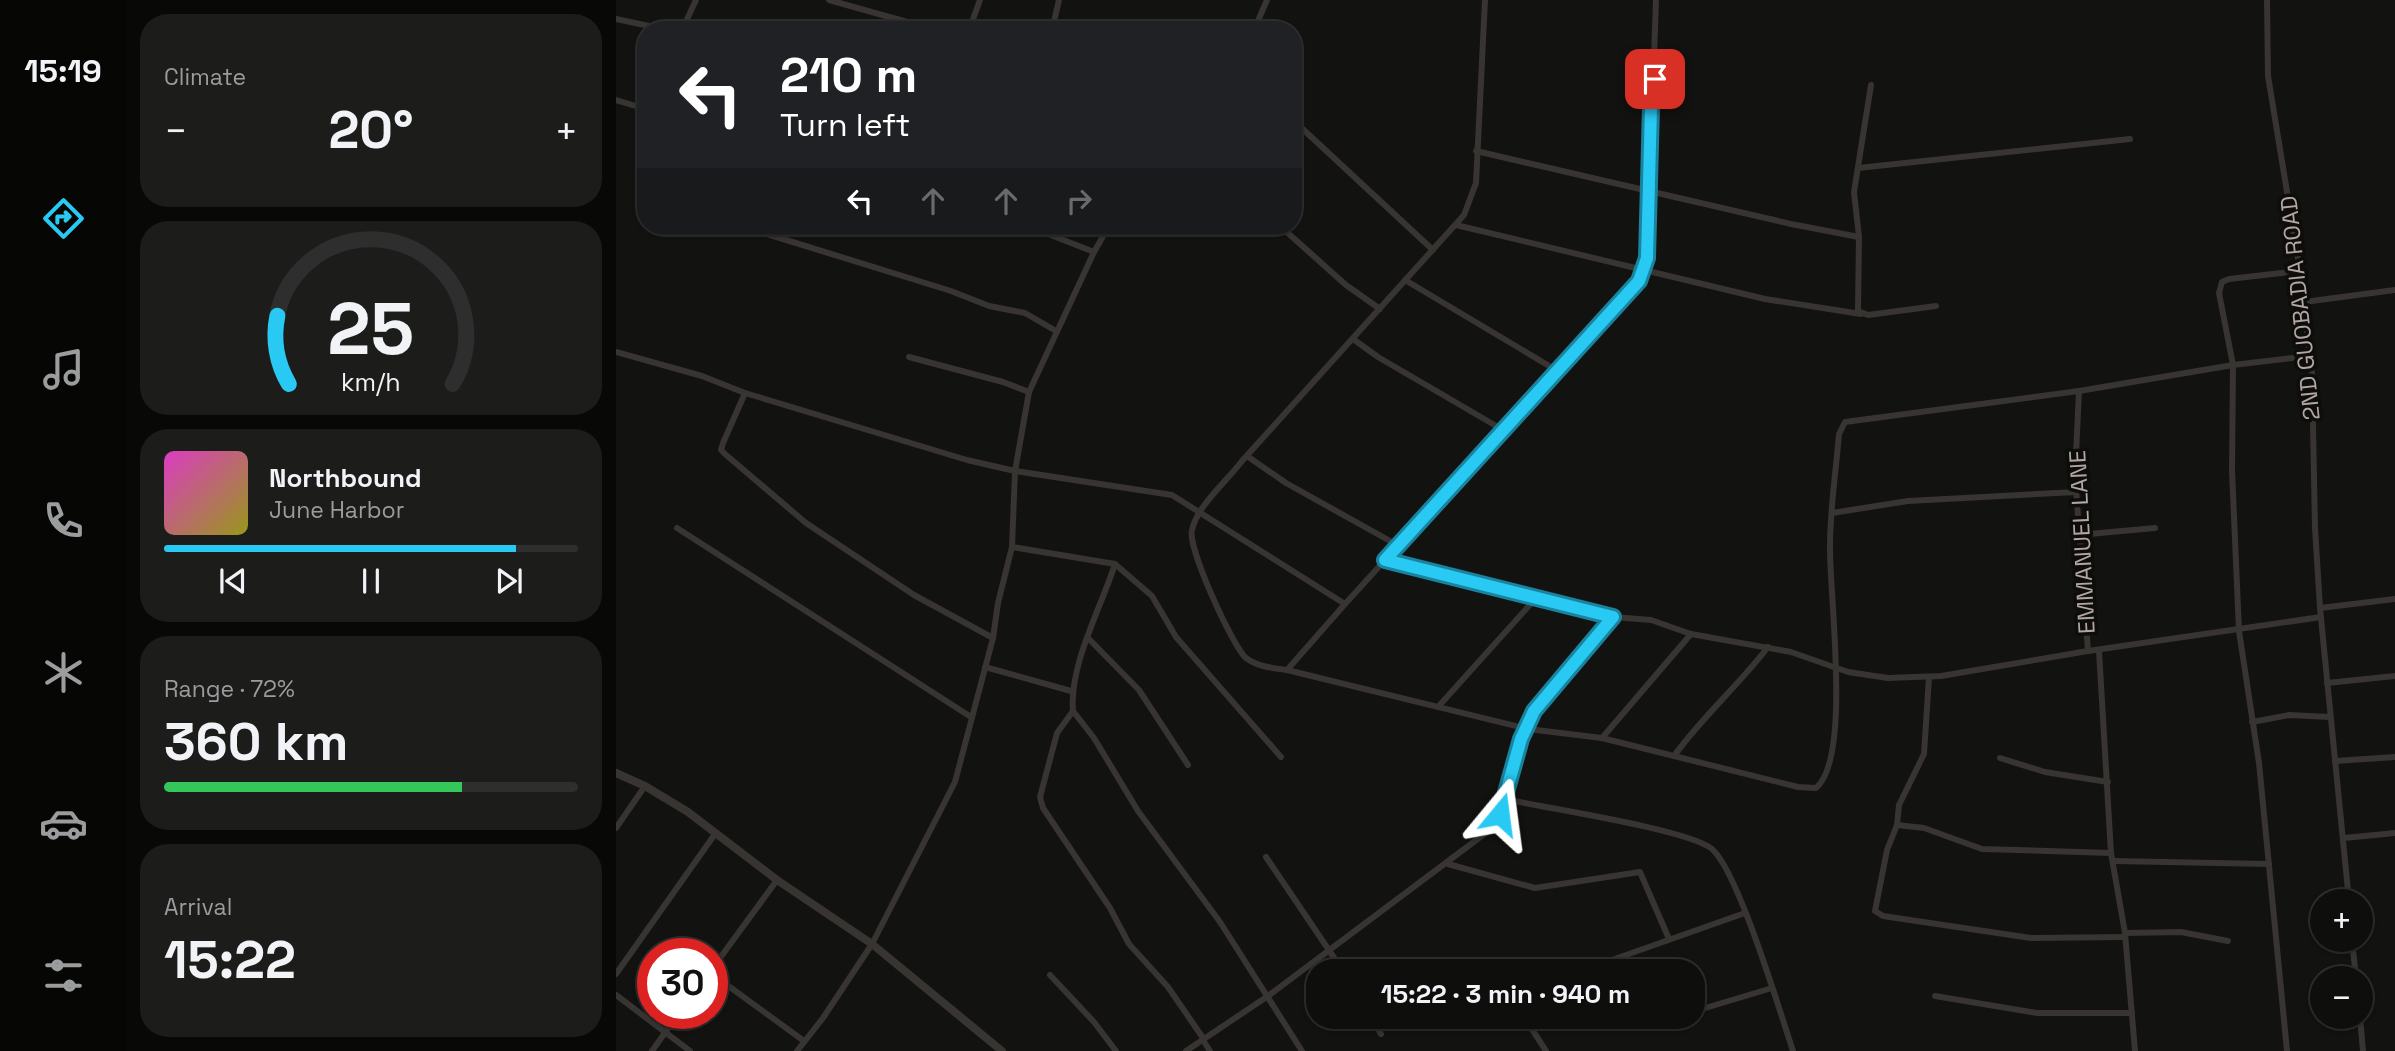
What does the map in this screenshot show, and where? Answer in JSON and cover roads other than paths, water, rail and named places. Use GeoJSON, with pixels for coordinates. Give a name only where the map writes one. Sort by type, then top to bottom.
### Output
{"type":"FeatureCollection","features":[{"type":"Feature","properties":{"kind":"street"},"geometry":{"type":"LineString","coordinates":[[686,21],[696,0]]}},
{"type":"Feature","properties":{"kind":"street"},"geometry":{"type":"LineString","coordinates":[[830,0],[904,21]]}},
{"type":"Feature","properties":{"kind":"street"},"geometry":{"type":"LineString","coordinates":[[972,21],[980,0]]}},
{"type":"Feature","properties":{"kind":"street"},"geometry":{"type":"LineString","coordinates":[[1054,21],[1059,0]]}},
{"type":"Feature","properties":{"kind":"street"},"geometry":{"type":"LineString","coordinates":[[1258,21],[1267,0]]}},
{"type":"Feature","properties":{"kind":"street"},"geometry":{"type":"LineString","coordinates":[[1485,0],[1476,183],[1464,215],[1216,494],[1204,504],[1192,529],[1193,549],[1212,596],[1243,655],[1262,666],[1528,729],[1602,738],[1807,789],[1816,788],[1827,774],[1835,732],[1837,634],[1831,591],[1830,545],[1839,434],[1846,422],[2079,391],[2233,365],[2309,356]]}},
{"type":"Feature","properties":{"kind":"street"},"geometry":{"type":"LineString","coordinates":[[1287,670],[1634,287],[1644,270],[1656,0]]}},
{"type":"Feature","properties":{"kind":"street","name":"2ND GUOBADIA ROAD"},"geometry":{"type":"LineString","coordinates":[[2267,0],[2269,76],[2300,271],[2309,356],[2320,608],[2348,889]]}},
{"type":"Feature","properties":{"kind":"street"},"geometry":{"type":"LineString","coordinates":[[616,19],[637,23]]}},
{"type":"Feature","properties":{"kind":"street"},"geometry":{"type":"LineString","coordinates":[[1861,314],[1859,237],[1854,192],[1871,85]]}},
{"type":"Feature","properties":{"kind":"street"},"geometry":{"type":"LineString","coordinates":[[616,100],[637,106]]}},
{"type":"Feature","properties":{"kind":"street"},"geometry":{"type":"LineString","coordinates":[[1302,128],[1433,250]]}},
{"type":"Feature","properties":{"kind":"street"},"geometry":{"type":"LineString","coordinates":[[1858,168],[2130,139]]}},
{"type":"Feature","properties":{"kind":"street"},"geometry":{"type":"LineString","coordinates":[[1476,151],[1791,224],[1859,237]]}},
{"type":"Feature","properties":{"kind":"street"},"geometry":{"type":"LineString","coordinates":[[1456,225],[1811,308],[1861,314],[1936,306]]}},
{"type":"Feature","properties":{"kind":"street"},"geometry":{"type":"LineString","coordinates":[[770,235],[951,291],[989,306],[1025,313],[1056,331]]}},
{"type":"Feature","properties":{"kind":"street"},"geometry":{"type":"LineString","coordinates":[[1051,235],[1094,252]]}},
{"type":"Feature","properties":{"kind":"street"},"geometry":{"type":"LineString","coordinates":[[797,1051],[823,1018],[872,944],[947,801],[962,757],[993,638],[998,603],[1012,547],[1015,471],[1029,392],[1104,235]]}},
{"type":"Feature","properties":{"kind":"street"},"geometry":{"type":"LineString","coordinates":[[1290,235],[1346,285],[1380,309]]}},
{"type":"Feature","properties":{"kind":"street"},"geometry":{"type":"LineString","coordinates":[[2287,1051],[2269,864],[2239,631],[2232,471],[2233,365],[2219,293],[2222,282],[2300,271]]}},
{"type":"Feature","properties":{"kind":"street"},"geometry":{"type":"LineString","coordinates":[[1405,280],[1556,370]]}},
{"type":"Feature","properties":{"kind":"street"},"geometry":{"type":"LineString","coordinates":[[2304,302],[2395,290]]}},
{"type":"Feature","properties":{"kind":"street"},"geometry":{"type":"LineString","coordinates":[[1353,339],[1378,357],[1503,430]]}},
{"type":"Feature","properties":{"kind":"street"},"geometry":{"type":"LineString","coordinates":[[616,352],[702,376],[745,393],[967,460],[1015,471],[1172,495],[1345,604]]}},
{"type":"Feature","properties":{"kind":"street"},"geometry":{"type":"LineString","coordinates":[[909,357],[1010,384],[1029,392]]}},
{"type":"Feature","properties":{"kind":"street","name":"EMMANUEL LANE"},"geometry":{"type":"LineString","coordinates":[[2079,391],[2076,492],[2088,651]]}},
{"type":"Feature","properties":{"kind":"street"},"geometry":{"type":"LineString","coordinates":[[745,393],[723,443],[721,450],[725,454],[806,523],[914,595],[993,638]]}},
{"type":"Feature","properties":{"kind":"street"},"geometry":{"type":"LineString","coordinates":[[1247,456],[1286,483],[1399,546]]}},
{"type":"Feature","properties":{"kind":"street"},"geometry":{"type":"LineString","coordinates":[[1832,513],[1908,501],[2076,492]]}},
{"type":"Feature","properties":{"kind":"street"},"geometry":{"type":"LineString","coordinates":[[677,528],[971,717]]}},
{"type":"Feature","properties":{"kind":"street"},"geometry":{"type":"LineString","coordinates":[[2078,535],[2155,528]]}},
{"type":"Feature","properties":{"kind":"street"},"geometry":{"type":"LineString","coordinates":[[1012,547],[1115,564],[1152,596],[1176,638],[1281,757]]}},
{"type":"Feature","properties":{"kind":"street"},"geometry":{"type":"LineString","coordinates":[[1385,560],[1613,617],[1651,620],[1691,634],[1791,652],[1835,668],[1888,678],[1929,677],[2322,617]]}},
{"type":"Feature","properties":{"kind":"street"},"geometry":{"type":"LineString","coordinates":[[1115,564],[1071,691],[1073,711],[1094,738],[1138,811],[1220,922],[1302,1051]]}},
{"type":"Feature","properties":{"kind":"street"},"geometry":{"type":"LineString","coordinates":[[1438,706],[1536,598]]}},
{"type":"Feature","properties":{"kind":"street"},"geometry":{"type":"LineString","coordinates":[[2320,608],[2395,599]]}},
{"type":"Feature","properties":{"kind":"street"},"geometry":{"type":"LineString","coordinates":[[1186,1051],[1268,996],[1448,864],[1496,822],[1521,739],[1528,729],[1534,711],[1613,617]]}},
{"type":"Feature","properties":{"kind":"street"},"geometry":{"type":"LineString","coordinates":[[1602,738],[1691,634]]}},
{"type":"Feature","properties":{"kind":"street"},"geometry":{"type":"LineString","coordinates":[[1089,639],[1139,691],[1188,765]]}},
{"type":"Feature","properties":{"kind":"street"},"geometry":{"type":"LineString","coordinates":[[1674,756],[1694,728],[1736,688],[1768,648]]}},
{"type":"Feature","properties":{"kind":"street"},"geometry":{"type":"LineString","coordinates":[[2099,651],[2112,857],[2124,935],[2135,1051]]}},
{"type":"Feature","properties":{"kind":"street"},"geometry":{"type":"LineString","coordinates":[[985,667],[1071,691]]}},
{"type":"Feature","properties":{"kind":"street"},"geometry":{"type":"LineString","coordinates":[[2327,683],[2395,676]]}},
{"type":"Feature","properties":{"kind":"street"},"geometry":{"type":"LineString","coordinates":[[1929,677],[1924,754],[1899,805],[1897,825],[1887,850],[1875,911],[1879,915],[2031,938],[2181,932],[2228,941]]}},
{"type":"Feature","properties":{"kind":"street"},"geometry":{"type":"LineString","coordinates":[[1073,711],[1057,733],[1048,761],[1040,790],[1042,808],[1110,908],[1129,944],[1168,987],[1210,1051]]}},
{"type":"Feature","properties":{"kind":"street"},"geometry":{"type":"LineString","coordinates":[[2252,723],[2289,715],[2330,717]]}},
{"type":"Feature","properties":{"kind":"street"},"geometry":{"type":"LineString","coordinates":[[2335,761],[2395,757]]}},
{"type":"Feature","properties":{"kind":"street"},"geometry":{"type":"LineString","coordinates":[[2000,758],[2045,772],[2108,782]]}},
{"type":"Feature","properties":{"kind":"street"},"geometry":{"type":"LineString","coordinates":[[616,773],[645,786],[872,944],[1002,1051]]}},
{"type":"Feature","properties":{"kind":"street"},"geometry":{"type":"LineString","coordinates":[[616,828],[645,786]]}},
{"type":"Feature","properties":{"kind":"street"},"geometry":{"type":"LineString","coordinates":[[1505,799],[1698,841],[1719,856],[1745,913],[1793,1051]]}},
{"type":"Feature","properties":{"kind":"street"},"geometry":{"type":"LineString","coordinates":[[1897,825],[1924,828],[1973,848],[2269,864]]}},
{"type":"Feature","properties":{"kind":"street"},"geometry":{"type":"LineString","coordinates":[[2344,838],[2395,833]]}},
{"type":"Feature","properties":{"kind":"street"},"geometry":{"type":"LineString","coordinates":[[616,974],[715,834]]}},
{"type":"Feature","properties":{"kind":"street"},"geometry":{"type":"LineString","coordinates":[[1266,857],[1336,959]]}},
{"type":"Feature","properties":{"kind":"street"},"geometry":{"type":"LineString","coordinates":[[1448,864],[1535,888],[1640,872],[1669,939]]}},
{"type":"Feature","properties":{"kind":"street"},"geometry":{"type":"LineString","coordinates":[[728,949],[777,880]]}},
{"type":"Feature","properties":{"kind":"street"},"geometry":{"type":"LineString","coordinates":[[1614,959],[1745,913]]}},
{"type":"Feature","properties":{"kind":"street"},"geometry":{"type":"LineString","coordinates":[[1050,975],[1094,1022],[1116,1051]]}},
{"type":"Feature","properties":{"kind":"street"},"geometry":{"type":"LineString","coordinates":[[728,983],[804,1041]]}},
{"type":"Feature","properties":{"kind":"street"},"geometry":{"type":"LineString","coordinates":[[1705,1008],[1772,988]]}},
{"type":"Feature","properties":{"kind":"street"},"geometry":{"type":"LineString","coordinates":[[616,995],[690,1051]]}},
{"type":"Feature","properties":{"kind":"street"},"geometry":{"type":"LineString","coordinates":[[1935,996],[2037,1013],[2132,1013]]}},
{"type":"Feature","properties":{"kind":"street"},"geometry":{"type":"LineString","coordinates":[[652,1051],[667,1029]]}},
{"type":"Feature","properties":{"kind":"street"},"geometry":{"type":"LineString","coordinates":[[1378,1029],[1381,1034]]}},
{"type":"Feature","properties":{"kind":"street"},"geometry":{"type":"LineString","coordinates":[[1532,1029],[1546,1051]]}},
{"type":"Feature","properties":{"kind":"street"},"geometry":{"type":"LineString","coordinates":[[2361,1029],[2362,1051]]}}]}
